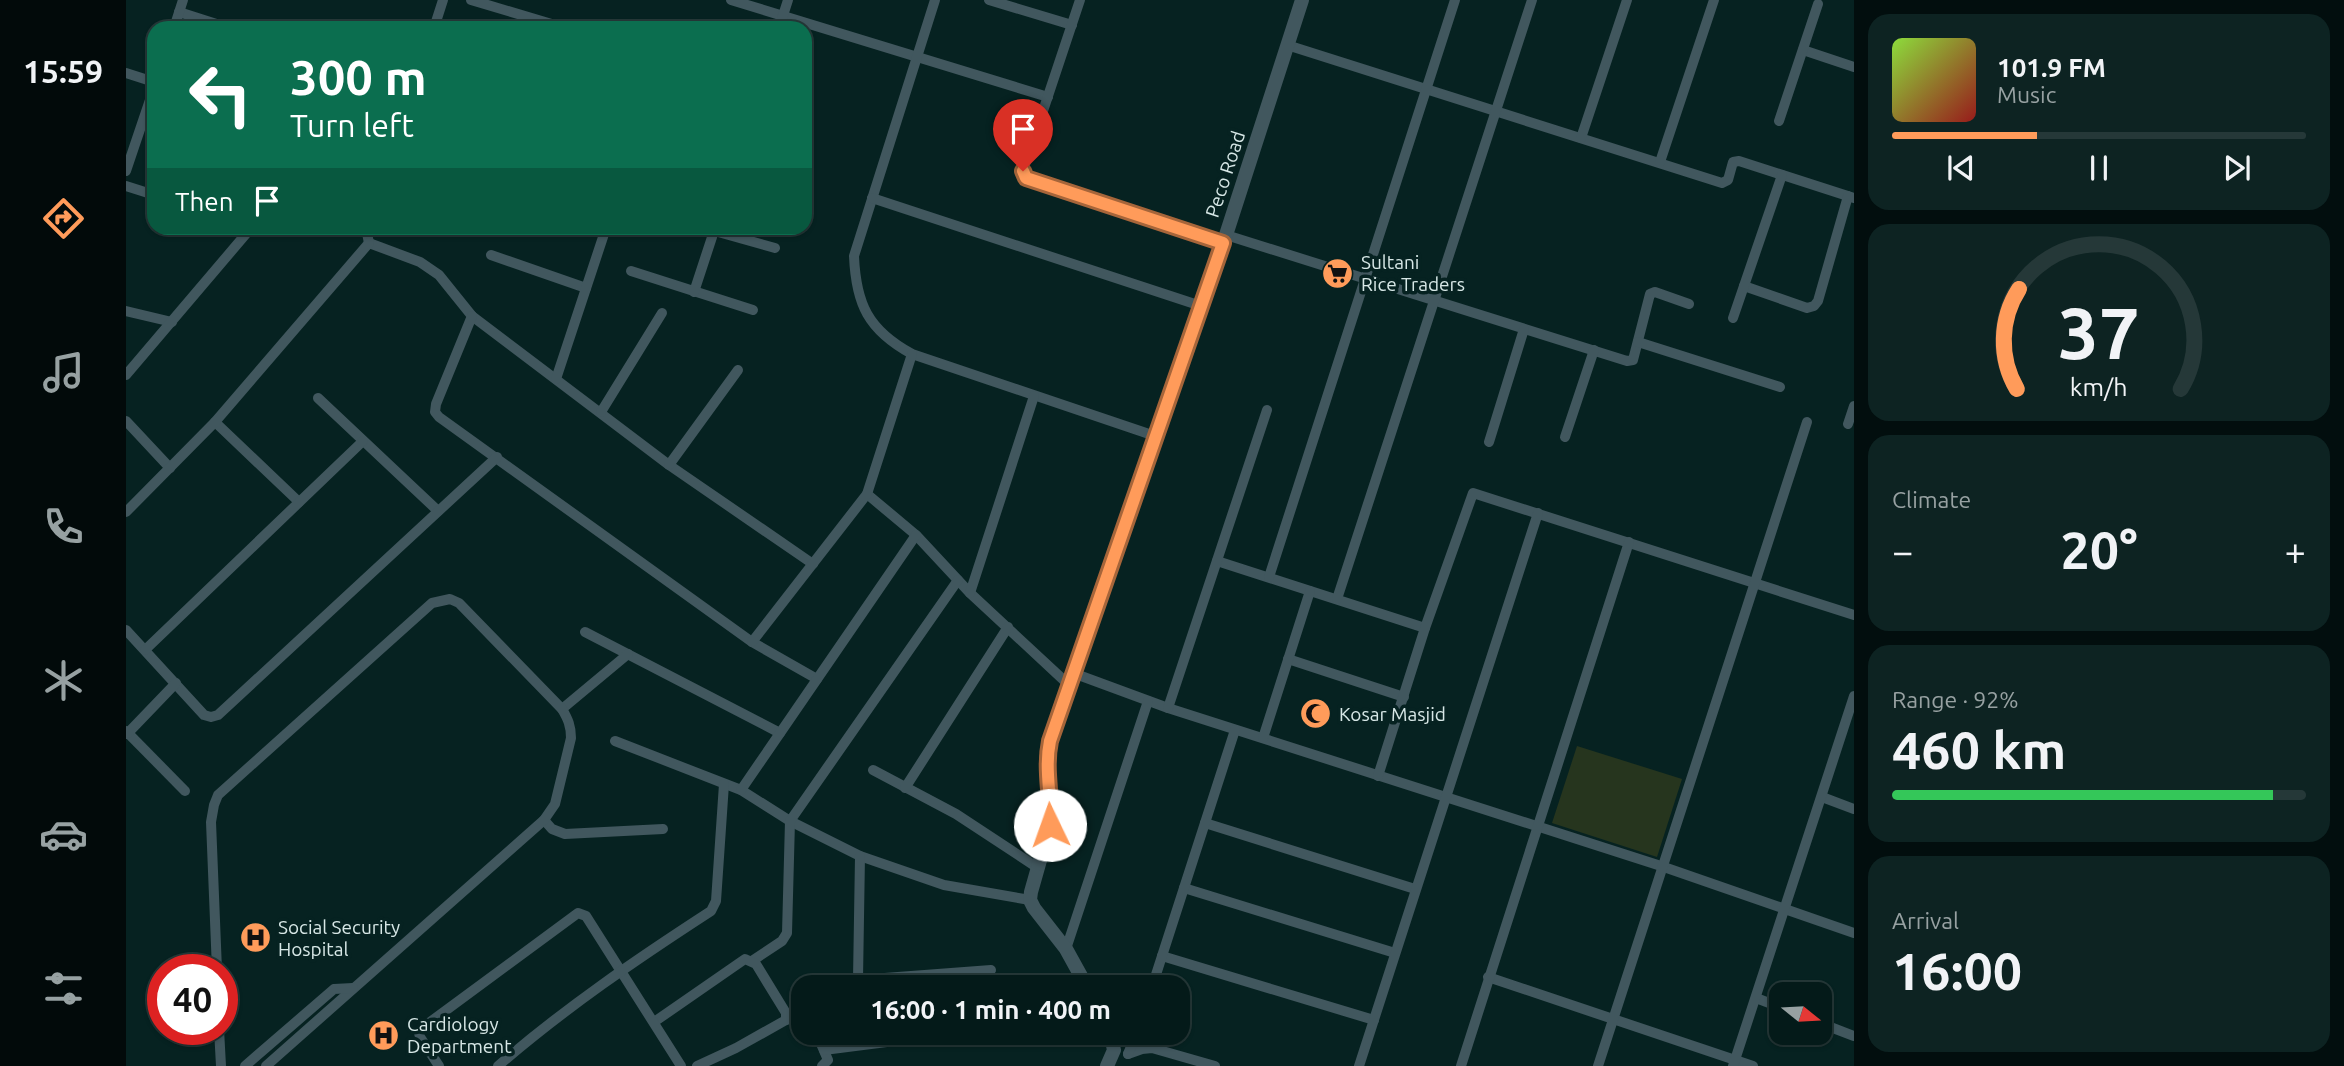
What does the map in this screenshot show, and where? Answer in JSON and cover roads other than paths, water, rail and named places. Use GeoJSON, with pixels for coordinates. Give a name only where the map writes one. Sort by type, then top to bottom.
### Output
{"type":"FeatureCollection","features":[{"type":"Feature","properties":{"kind":"street"},"geometry":{"type":"LineString","coordinates":[[176,21],[183,0]]}},
{"type":"Feature","properties":{"kind":"street"},"geometry":{"type":"LineString","coordinates":[[436,21],[443,0]]}},
{"type":"Feature","properties":{"kind":"street"},"geometry":{"type":"LineString","coordinates":[[471,0],[525,21]]}},
{"type":"Feature","properties":{"kind":"street"},"geometry":{"type":"LineString","coordinates":[[731,0],[799,21]]}},
{"type":"Feature","properties":{"kind":"street"},"geometry":{"type":"LineString","coordinates":[[781,21],[788,0]]}},
{"type":"Feature","properties":{"kind":"street"},"geometry":{"type":"LineString","coordinates":[[935,0],[854,256],[858,295],[873,323],[884,336],[912,354],[1155,436]]}},
{"type":"Feature","properties":{"kind":"street"},"geometry":{"type":"LineString","coordinates":[[989,0],[1072,25]]}},
{"type":"Feature","properties":{"kind":"street"},"geometry":{"type":"LineString","coordinates":[[1080,0],[1023,171],[1026,178],[1630,361],[1633,360],[1650,294],[1655,292],[1689,304]]}},
{"type":"Feature","properties":{"kind":"street","name":"Peco Road"},"geometry":{"type":"LineString","coordinates":[[1030,900],[1050,825],[1046,758],[1071,679],[1225,239],[1302,0]]}},
{"type":"Feature","properties":{"kind":"street"},"geometry":{"type":"LineString","coordinates":[[1269,577],[1455,0]]}},
{"type":"Feature","properties":{"kind":"street"},"geometry":{"type":"LineString","coordinates":[[1337,599],[1532,0]]}},
{"type":"Feature","properties":{"kind":"street"},"geometry":{"type":"LineString","coordinates":[[1581,138],[1627,0]]}},
{"type":"Feature","properties":{"kind":"street"},"geometry":{"type":"LineString","coordinates":[[1660,162],[1714,0]]}},
{"type":"Feature","properties":{"kind":"street"},"geometry":{"type":"LineString","coordinates":[[1779,121],[1818,4]]}},
{"type":"Feature","properties":{"kind":"street"},"geometry":{"type":"LineString","coordinates":[[179,12],[207,21]]}},
{"type":"Feature","properties":{"kind":"street"},"geometry":{"type":"LineString","coordinates":[[812,25],[1048,97]]}},
{"type":"Feature","properties":{"kind":"street"},"geometry":{"type":"LineString","coordinates":[[1287,45],[1722,183],[1728,180],[1735,160],[1851,197],[1818,301],[1814,306],[1807,308],[1744,286]]}},
{"type":"Feature","properties":{"kind":"street"},"geometry":{"type":"LineString","coordinates":[[1803,50],[1854,67]]}},
{"type":"Feature","properties":{"kind":"street"},"geometry":{"type":"LineString","coordinates":[[126,73],[147,80]]}},
{"type":"Feature","properties":{"kind":"street"},"geometry":{"type":"LineString","coordinates":[[126,171],[147,109]]}},
{"type":"Feature","properties":{"kind":"street"},"geometry":{"type":"LineString","coordinates":[[1733,318],[1782,175]]}},
{"type":"Feature","properties":{"kind":"street"},"geometry":{"type":"LineString","coordinates":[[126,186],[147,193]]}},
{"type":"Feature","properties":{"kind":"street"},"geometry":{"type":"LineString","coordinates":[[872,198],[1201,306]]}},
{"type":"Feature","properties":{"kind":"street"},"geometry":{"type":"LineString","coordinates":[[126,375],[245,235]]}},
{"type":"Feature","properties":{"kind":"street"},"geometry":{"type":"LineString","coordinates":[[367,235],[369,243]]}},
{"type":"Feature","properties":{"kind":"street"},"geometry":{"type":"LineString","coordinates":[[556,379],[604,235]]}},
{"type":"Feature","properties":{"kind":"street"},"geometry":{"type":"LineString","coordinates":[[694,292],[709,235]]}},
{"type":"Feature","properties":{"kind":"street"},"geometry":{"type":"LineString","coordinates":[[733,235],[775,248]]}},
{"type":"Feature","properties":{"kind":"street"},"geometry":{"type":"LineString","coordinates":[[369,243],[420,262],[439,275],[472,316],[669,465],[813,564]]}},
{"type":"Feature","properties":{"kind":"street"},"geometry":{"type":"LineString","coordinates":[[126,512],[215,422],[369,243]]}},
{"type":"Feature","properties":{"kind":"street"},"geometry":{"type":"LineString","coordinates":[[491,255],[586,288]]}},
{"type":"Feature","properties":{"kind":"street"},"geometry":{"type":"LineString","coordinates":[[631,271],[753,310]]}},
{"type":"Feature","properties":{"kind":"street"},"geometry":{"type":"LineString","coordinates":[[126,311],[172,322]]}},
{"type":"Feature","properties":{"kind":"street"},"geometry":{"type":"LineString","coordinates":[[601,412],[662,313]]}},
{"type":"Feature","properties":{"kind":"street"},"geometry":{"type":"LineString","coordinates":[[472,316],[436,404],[435,412],[439,417],[752,642],[817,678]]}},
{"type":"Feature","properties":{"kind":"street"},"geometry":{"type":"LineString","coordinates":[[1489,442],[1524,329]]}},
{"type":"Feature","properties":{"kind":"street"},"geometry":{"type":"LineString","coordinates":[[1638,342],[1780,387]]}},
{"type":"Feature","properties":{"kind":"street"},"geometry":{"type":"LineString","coordinates":[[1565,437],[1594,350]]}},
{"type":"Feature","properties":{"kind":"street"},"geometry":{"type":"LineString","coordinates":[[752,642],[867,494],[912,354]]}},
{"type":"Feature","properties":{"kind":"street"},"geometry":{"type":"LineString","coordinates":[[669,465],[738,370]]}},
{"type":"Feature","properties":{"kind":"street"},"geometry":{"type":"LineString","coordinates":[[970,593],[1034,396]]}},
{"type":"Feature","properties":{"kind":"street"},"geometry":{"type":"LineString","coordinates":[[318,398],[438,511]]}},
{"type":"Feature","properties":{"kind":"street"},"geometry":{"type":"LineString","coordinates":[[1848,424],[1854,406]]}},
{"type":"Feature","properties":{"kind":"street"},"geometry":{"type":"LineString","coordinates":[[1168,708],[1267,411]]}},
{"type":"Feature","properties":{"kind":"street"},"geometry":{"type":"LineString","coordinates":[[126,421],[170,468]]}},
{"type":"Feature","properties":{"kind":"street"},"geometry":{"type":"LineString","coordinates":[[215,422],[299,502]]}},
{"type":"Feature","properties":{"kind":"street"},"geometry":{"type":"LineString","coordinates":[[1598,1066],[1807,422]]}},
{"type":"Feature","properties":{"kind":"street"},"geometry":{"type":"LineString","coordinates":[[145,650],[363,441]]}},
{"type":"Feature","properties":{"kind":"street"},"geometry":{"type":"LineString","coordinates":[[126,630],[204,715],[218,715],[497,457]]}},
{"type":"Feature","properties":{"kind":"street"},"geometry":{"type":"LineString","coordinates":[[1378,776],[1473,493],[1854,615]]}},
{"type":"Feature","properties":{"kind":"street"},"geometry":{"type":"LineString","coordinates":[[867,494],[916,535],[970,593],[1071,679],[1536,825],[1854,933]]}},
{"type":"Feature","properties":{"kind":"street"},"geometry":{"type":"LineString","coordinates":[[1359,1066],[1538,513]]}},
{"type":"Feature","properties":{"kind":"street"},"geometry":{"type":"LineString","coordinates":[[741,790],[916,535]]}},
{"type":"Feature","properties":{"kind":"street"},"geometry":{"type":"LineString","coordinates":[[1461,1066],[1536,825],[1629,542]]}},
{"type":"Feature","properties":{"kind":"street"},"geometry":{"type":"LineString","coordinates":[[1217,561],[1426,628]]}},
{"type":"Feature","properties":{"kind":"street"},"geometry":{"type":"LineString","coordinates":[[752,961],[782,941],[787,933],[790,821],[958,580]]}},
{"type":"Feature","properties":{"kind":"street"},"geometry":{"type":"LineString","coordinates":[[1263,738],[1310,591]]}},
{"type":"Feature","properties":{"kind":"street"},"geometry":{"type":"LineString","coordinates":[[216,954],[211,822],[219,795],[432,603],[450,599],[459,603],[562,709],[571,727],[570,746],[555,804],[544,820],[266,1066]]}},
{"type":"Feature","properties":{"kind":"street"},"geometry":{"type":"LineString","coordinates":[[905,788],[1008,627]]}},
{"type":"Feature","properties":{"kind":"street"},"geometry":{"type":"LineString","coordinates":[[585,632],[780,733]]}},
{"type":"Feature","properties":{"kind":"street"},"geometry":{"type":"LineString","coordinates":[[562,709],[628,654]]}},
{"type":"Feature","properties":{"kind":"street"},"geometry":{"type":"LineString","coordinates":[[1288,659],[1404,697]]}},
{"type":"Feature","properties":{"kind":"street"},"geometry":{"type":"LineString","coordinates":[[176,683],[127,732],[185,791]]}},
{"type":"Feature","properties":{"kind":"street"},"geometry":{"type":"LineString","coordinates":[[1735,1062],[1854,696]]}},
{"type":"Feature","properties":{"kind":"street"},"geometry":{"type":"LineString","coordinates":[[1066,949],[1148,702]]}},
{"type":"Feature","properties":{"kind":"street"},"geometry":{"type":"LineString","coordinates":[[1156,975],[1236,730]]}},
{"type":"Feature","properties":{"kind":"street"},"geometry":{"type":"LineString","coordinates":[[615,741],[741,790],[790,821],[860,856],[944,885],[1030,900],[1066,949],[1080,975]]}},
{"type":"Feature","properties":{"kind":"street"},"geometry":{"type":"LineString","coordinates":[[873,770],[956,814],[1038,868]]}},
{"type":"Feature","properties":{"kind":"street"},"geometry":{"type":"LineString","coordinates":[[498,1066],[620,970],[711,911],[714,906],[724,784]]}},
{"type":"Feature","properties":{"kind":"street"},"geometry":{"type":"LineString","coordinates":[[1822,797],[1854,809]]}},
{"type":"Feature","properties":{"kind":"street"},"geometry":{"type":"LineString","coordinates":[[544,820],[552,829],[565,834],[663,829]]}},
{"type":"Feature","properties":{"kind":"street"},"geometry":{"type":"LineString","coordinates":[[1205,823],[1415,889]]}},
{"type":"Feature","properties":{"kind":"street"},"geometry":{"type":"LineString","coordinates":[[858,975],[860,856]]}},
{"type":"Feature","properties":{"kind":"street"},"geometry":{"type":"LineString","coordinates":[[1184,888],[1395,953]]}},
{"type":"Feature","properties":{"kind":"street"},"geometry":{"type":"LineString","coordinates":[[439,1066],[420,1037],[422,1028],[576,913],[586,916],[681,1066]]}},
{"type":"Feature","properties":{"kind":"street"},"geometry":{"type":"LineString","coordinates":[[1162,956],[1374,1020]]}},
{"type":"Feature","properties":{"kind":"street"},"geometry":{"type":"LineString","coordinates":[[654,1023],[748,959],[752,961],[786,1013],[786,1020]]}},
{"type":"Feature","properties":{"kind":"street"},"geometry":{"type":"LineString","coordinates":[[917,975],[991,970]]}},
{"type":"Feature","properties":{"kind":"street"},"geometry":{"type":"LineString","coordinates":[[1488,977],[1753,1066]]}},
{"type":"Feature","properties":{"kind":"street"},"geometry":{"type":"LineString","coordinates":[[245,1066],[334,989],[354,988]]}},
{"type":"Feature","properties":{"kind":"street"},"geometry":{"type":"LineString","coordinates":[[1756,998],[1769,1003]]}},
{"type":"Feature","properties":{"kind":"street"},"geometry":{"type":"LineString","coordinates":[[697,1066],[791,1018]]}},
{"type":"Feature","properties":{"kind":"street"},"geometry":{"type":"LineString","coordinates":[[1832,1028],[1854,1036]]}},
{"type":"Feature","properties":{"kind":"street"},"geometry":{"type":"LineString","coordinates":[[220,1045],[221,1066]]}},
{"type":"Feature","properties":{"kind":"street"},"geometry":{"type":"LineString","coordinates":[[822,1045],[828,1060],[822,1066]]}},
{"type":"Feature","properties":{"kind":"street"},"geometry":{"type":"LineString","coordinates":[[824,1050],[863,1045]]}},
{"type":"Feature","properties":{"kind":"street"},"geometry":{"type":"LineString","coordinates":[[1117,1045],[1124,1066]]}},
{"type":"Feature","properties":{"kind":"street"},"geometry":{"type":"LineString","coordinates":[[1107,1066],[1126,1045]]}},
{"type":"Feature","properties":{"kind":"street"},"geometry":{"type":"LineString","coordinates":[[1121,1052],[1152,1048],[1215,1066]]}},
{"type":"Feature","properties":{"kind":"place","name":"Sultani Rice Traders"},"geometry":{"type":"Point","coordinates":[1338,273]}},
{"type":"Feature","properties":{"kind":"place","name":"Kosar Masjid"},"geometry":{"type":"Point","coordinates":[1316,714]}},
{"type":"Feature","properties":{"kind":"place","name":"Social Security Hospital"},"geometry":{"type":"Point","coordinates":[255,938]}},
{"type":"Feature","properties":{"kind":"place","name":"Cardiology Department"},"geometry":{"type":"Point","coordinates":[384,1035]}}]}
